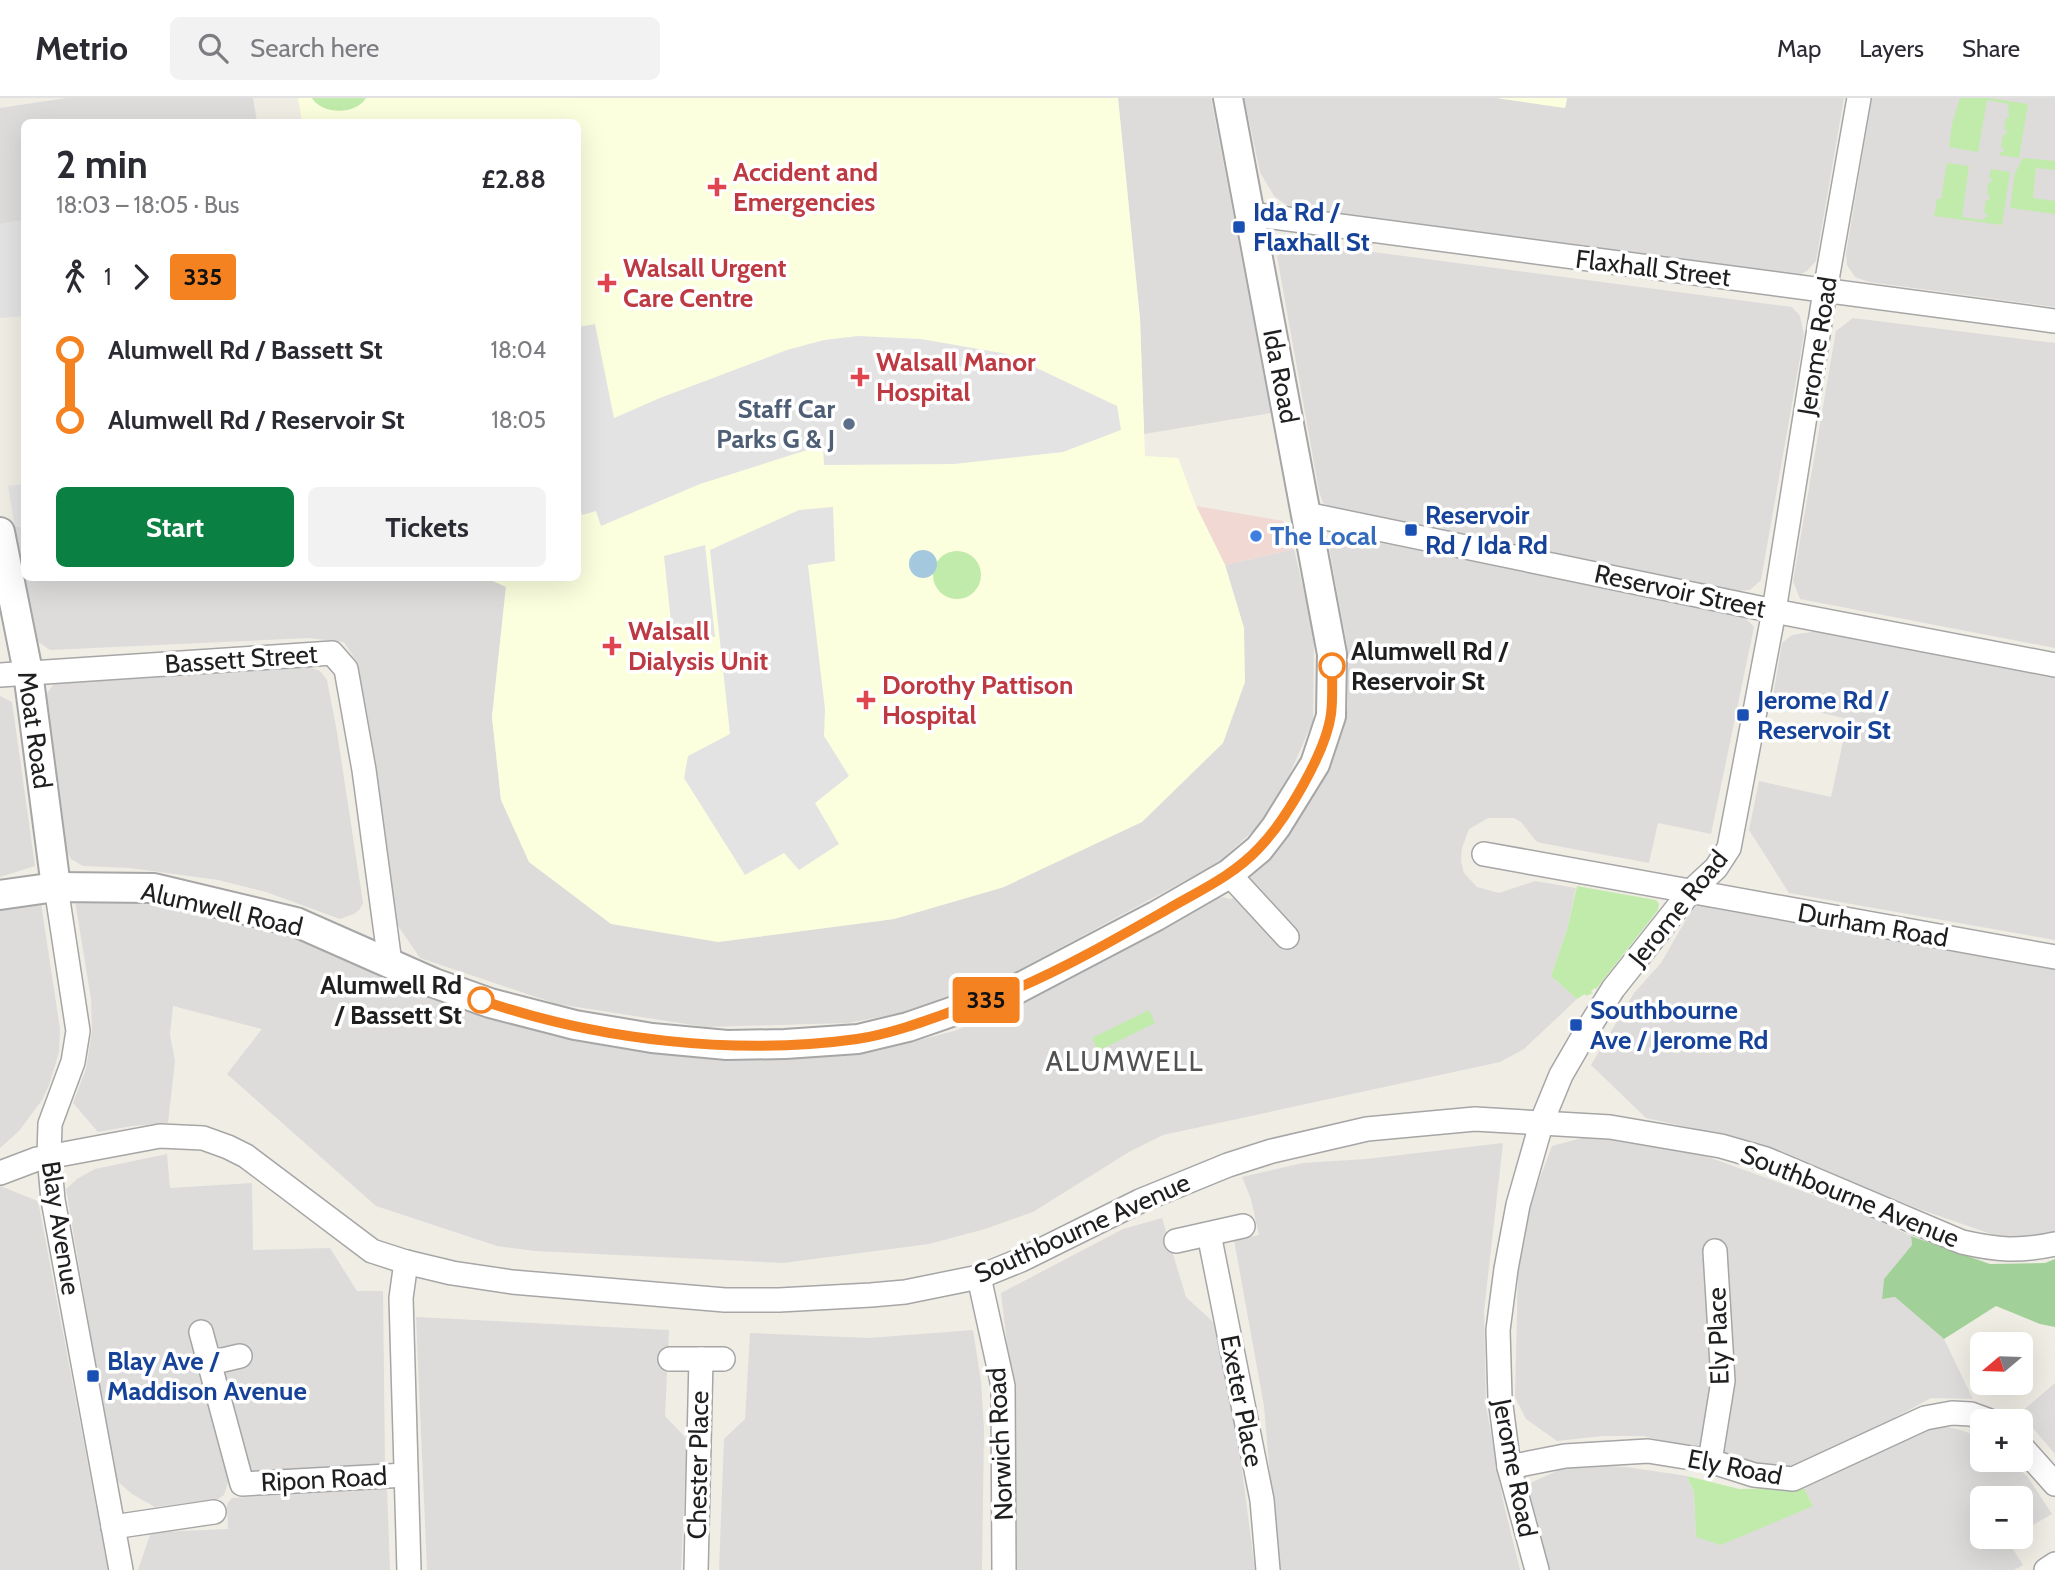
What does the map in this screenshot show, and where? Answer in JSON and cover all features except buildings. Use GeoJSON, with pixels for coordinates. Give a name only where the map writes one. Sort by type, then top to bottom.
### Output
{"type":"FeatureCollection","features":[{"type":"Feature","properties":{"kind":"street","name":"Ida Road"},"geometry":{"type":"LineString","coordinates":[[1228,98],[1332,654]]}},
{"type":"Feature","properties":{"kind":"street","name":"Jerome Road"},"geometry":{"type":"LineString","coordinates":[[1537,1570],[1509,1467],[1500,1408],[1498,1330],[1518,1205],[1542,1121],[1561,1075],[1602,1006],[1690,892],[1716,868],[1729,848],[1774,611],[1859,98]]}},
{"type":"Feature","properties":{"kind":"street","name":"Flaxhall Street"},"geometry":{"type":"LineString","coordinates":[[1251,214],[2055,321]]}},
{"type":"Feature","properties":{"kind":"street","name":"Reservoir Street"},"geometry":{"type":"LineString","coordinates":[[1306,514],[1774,611],[2055,665]]}},
{"type":"Feature","properties":{"kind":"street","name":"Moat Road"},"geometry":{"type":"LineString","coordinates":[[0,532],[28,672],[56,887]]}},
{"type":"Feature","properties":{"kind":"street","name":"Bassett Street"},"geometry":{"type":"LineString","coordinates":[[0,675],[332,653],[346,668],[364,770],[390,963]]}},
{"type":"Feature","properties":{"kind":"street","name":"Alumwell Road"},"geometry":{"type":"LineString","coordinates":[[0,895],[56,887],[154,888],[296,922],[434,983],[490,1003],[575,1025],[652,1038],[727,1045],[858,1039],[908,1027],[1015,990],[1137,927],[1229,874],[1259,849],[1315,764],[1331,716],[1332,654]]}},
{"type":"Feature","properties":{"kind":"street","name":"Durham Road"},"geometry":{"type":"LineString","coordinates":[[1484,854],[2055,957]]}},
{"type":"Feature","properties":{"kind":"street"},"geometry":{"type":"LineString","coordinates":[[1229,874],[1287,937]]}},
{"type":"Feature","properties":{"kind":"street","name":"Blay Avenue"},"geometry":{"type":"LineString","coordinates":[[56,887],[78,1031],[73,1062],[50,1124],[49,1156],[53,1200],[121,1570]]}},
{"type":"Feature","properties":{"kind":"street","name":"Southbourne Avenue"},"geometry":{"type":"LineString","coordinates":[[0,1173],[49,1156],[160,1136],[203,1138],[246,1156],[372,1251],[406,1262],[452,1273],[512,1282],[725,1300],[779,1300],[905,1292],[979,1277],[1021,1260],[1192,1178],[1272,1152],[1367,1129],[1475,1119],[1542,1121],[1610,1127],[1721,1146],[1766,1159],[1962,1242],[1994,1250],[2022,1251],[2055,1244]]}},
{"type":"Feature","properties":{"kind":"street"},"geometry":{"type":"LineString","coordinates":[[1177,1241],[1242,1226]]}},
{"type":"Feature","properties":{"kind":"street","name":"Exeter Place"},"geometry":{"type":"LineString","coordinates":[[1209,1234],[1262,1500],[1268,1570]]}},
{"type":"Feature","properties":{"kind":"street","name":"Ely Place"},"geometry":{"type":"LineString","coordinates":[[1710,1461],[1723,1381],[1714,1251]]}},
{"type":"Feature","properties":{"kind":"street","name":"Ripon Road"},"geometry":{"type":"LineString","coordinates":[[406,1262],[401,1298],[410,1570]]}},
{"type":"Feature","properties":{"kind":"street","name":"Norwich Road"},"geometry":{"type":"LineString","coordinates":[[979,1277],[1003,1386],[1004,1570]]}},
{"type":"Feature","properties":{"kind":"street","name":"Ripon Road"},"geometry":{"type":"LineString","coordinates":[[201,1332],[242,1484],[405,1475]]}},
{"type":"Feature","properties":{"kind":"street"},"geometry":{"type":"LineString","coordinates":[[210,1363],[240,1356]]}},
{"type":"Feature","properties":{"kind":"street","name":"Chester Place"},"geometry":{"type":"LineString","coordinates":[[670,1359],[712,1359],[696,1570]]}},
{"type":"Feature","properties":{"kind":"street","name":"Ely Road"},"geometry":{"type":"LineString","coordinates":[[1509,1467],[1565,1456],[1648,1451],[1710,1461],[1754,1475],[1793,1479],[1925,1418],[1952,1413],[1970,1414]]}},
{"type":"Feature","properties":{"kind":"street"},"geometry":{"type":"LineString","coordinates":[[2033,1459],[2055,1484]]}},
{"type":"Feature","properties":{"kind":"street"},"geometry":{"type":"LineString","coordinates":[[113,1527],[214,1512]]}},
{"type":"Feature","properties":{"kind":"street"},"geometry":{"type":"LineString","coordinates":[[2046,1570],[2055,1564]]}},
{"type":"Feature","properties":{"kind":"shaded area"},"geometry":{"type":"Polygon","coordinates":[[[67,98],[253,98],[256,119],[21,119],[21,220],[0,224],[0,108],[67,98]]]}},
{"type":"Feature","properties":{"kind":"shaded area"},"geometry":{"type":"Polygon","coordinates":[[[298,98],[1118,98],[1140,319],[1145,456],[1178,458],[1196,506],[1225,565],[1244,628],[1245,682],[1223,743],[1142,822],[1004,887],[894,919],[718,942],[611,924],[529,862],[501,800],[492,717],[506,587],[493,581],[581,581],[581,119],[302,119],[298,98]]]}},
{"type":"Feature","properties":{"kind":"shaded area"},"geometry":{"type":"Polygon","coordinates":[[[1118,98],[1211,98],[1271,413],[1144,434],[1140,319],[1118,98]]]}},
{"type":"Feature","properties":{"kind":"shaded area"},"geometry":{"type":"Polygon","coordinates":[[[1244,98],[1497,98],[1565,108],[1567,98],[1844,98],[1816,261],[1807,271],[1797,276],[1292,209],[1274,196],[1260,172],[1244,98]]]}},
{"type":"Feature","properties":{"kind":"shaded area"},"geometry":{"type":"Polygon","coordinates":[[[1497,98],[1567,98],[1565,108],[1497,98]]]}},
{"type":"Feature","properties":{"kind":"shaded area"},"geometry":{"type":"Polygon","coordinates":[[[1872,98],[2055,98],[2055,307],[1869,282],[1855,277],[1847,265],[1846,254],[1872,98]]]}},
{"type":"Feature","properties":{"kind":"shaded area"},"geometry":{"type":"Polygon","coordinates":[[[21,220],[21,316],[0,318],[0,224],[21,220]]]}},
{"type":"Feature","properties":{"kind":"shaded area"},"geometry":{"type":"Polygon","coordinates":[[[1297,242],[1792,307],[1800,316],[1804,335],[1761,580],[1750,590],[1735,591],[1335,510],[1323,503],[1277,256],[1285,247],[1297,242]]]}},
{"type":"Feature","properties":{"kind":"shaded area"},"geometry":{"type":"Polygon","coordinates":[[[1853,318],[2055,343],[2055,648],[1800,599],[1793,581],[1836,331],[1853,318]]]}},
{"type":"Feature","properties":{"kind":"shaded area","name":"Staff Car Parks G & J"},"geometry":{"type":"Polygon","coordinates":[[[595,324],[614,418],[787,350],[824,340],[858,336],[921,339],[1007,354],[1117,406],[1121,430],[1063,452],[954,464],[824,465],[823,445],[700,484],[601,526],[596,511],[582,515],[581,511],[581,326],[595,324]]]}},
{"type":"Feature","properties":{"kind":"shaded area"},"geometry":{"type":"Polygon","coordinates":[[[21,484],[21,526],[15,527],[8,486],[21,484]]]}},
{"type":"Feature","properties":{"kind":"shaded area"},"geometry":{"type":"Polygon","coordinates":[[[1196,506],[1283,521],[1294,549],[1225,565],[1196,506]]]}},
{"type":"Feature","properties":{"kind":"shaded area"},"geometry":{"type":"Polygon","coordinates":[[[833,507],[835,561],[808,565],[825,709],[824,736],[849,776],[815,803],[839,844],[799,870],[784,853],[745,875],[684,778],[688,756],[730,734],[710,550],[799,510],[833,507]]]}},
{"type":"Feature","properties":{"kind":"shaded area"},"geometry":{"type":"Polygon","coordinates":[[[21,526],[21,558],[15,527],[21,526]]]}},
{"type":"Feature","properties":{"kind":"shaded area"},"geometry":{"type":"Polygon","coordinates":[[[1336,536],[1744,616],[1754,627],[1711,834],[1658,823],[1649,863],[1541,843],[1514,818],[1488,818],[1469,829],[1462,848],[1461,861],[1464,873],[1477,887],[1499,893],[1535,881],[1576,888],[1567,930],[1551,976],[1577,999],[1524,1049],[1500,1062],[1163,1135],[1129,1152],[1033,1212],[985,1229],[929,1244],[783,1263],[535,1251],[497,1246],[376,1206],[227,1074],[262,1029],[173,1006],[170,1035],[175,1061],[168,1123],[98,1132],[73,1103],[86,1069],[92,1031],[91,999],[75,901],[125,901],[165,905],[243,921],[326,949],[459,1009],[553,1036],[622,1049],[755,1059],[877,1051],[954,1031],[1011,1009],[1158,933],[1216,899],[1231,899],[1252,885],[1247,879],[1300,818],[1335,752],[1348,707],[1347,645],[1329,548],[1336,536]]]}},
{"type":"Feature","properties":{"kind":"shaded area"},"geometry":{"type":"Polygon","coordinates":[[[705,545],[715,637],[673,641],[664,556],[705,545]]]}},
{"type":"Feature","properties":{"kind":"shaded area"},"geometry":{"type":"Polygon","coordinates":[[[1294,549],[1314,634],[1313,721],[1276,805],[1255,829],[1218,863],[1013,973],[917,1010],[848,1023],[706,1027],[557,1004],[420,958],[392,917],[357,662],[344,642],[309,638],[50,650],[37,641],[26,581],[494,581],[506,586],[492,717],[501,800],[718,942],[894,919],[1004,887],[1244,628],[1225,565],[1294,549]]]}},
{"type":"Feature","properties":{"kind":"shaded area"},"geometry":{"type":"Polygon","coordinates":[[[1818,631],[2055,678],[2055,940],[1789,893],[1749,830],[1759,781],[1831,797],[1848,719],[1772,702],[1782,643],[1792,635],[1818,631]]]}},
{"type":"Feature","properties":{"kind":"shaded area"},"geometry":{"type":"Polygon","coordinates":[[[309,667],[320,671],[327,680],[337,732],[363,903],[354,914],[340,919],[266,892],[218,880],[130,868],[83,866],[71,859],[67,851],[43,699],[53,685],[60,682],[309,667]]]}},
{"type":"Feature","properties":{"kind":"shaded area"},"geometry":{"type":"Polygon","coordinates":[[[0,696],[12,702],[35,866],[0,877],[0,696]]]}},
{"type":"Feature","properties":{"kind":"shaded area"},"geometry":{"type":"Polygon","coordinates":[[[41,903],[60,1029],[59,1052],[42,1100],[19,1131],[0,1148],[0,910],[41,903]]]}},
{"type":"Feature","properties":{"kind":"shaded area"},"geometry":{"type":"Polygon","coordinates":[[[1695,904],[2055,967],[2055,1231],[2029,1239],[1994,1235],[1919,1209],[1750,1141],[1646,1118],[1591,1065],[1634,993],[1661,963],[1695,904]]]}},
{"type":"Feature","properties":{"kind":"shaded area"},"geometry":{"type":"Polygon","coordinates":[[[1593,1135],[1700,1154],[1857,1211],[1911,1236],[1912,1245],[1884,1279],[1882,1299],[1895,1297],[1944,1339],[1973,1399],[1931,1398],[1808,1465],[1782,1468],[1644,1436],[1602,1436],[1557,1441],[1526,1419],[1515,1397],[1518,1269],[1524,1220],[1552,1146],[1593,1135]]]}},
{"type":"Feature","properties":{"kind":"shaded area"},"geometry":{"type":"Polygon","coordinates":[[[1503,1143],[1484,1311],[1486,1406],[1503,1501],[1520,1570],[1278,1570],[1264,1406],[1234,1240],[1259,1235],[1251,1199],[1242,1177],[1303,1163],[1366,1159],[1503,1143]]]}},
{"type":"Feature","properties":{"kind":"shaded area"},"geometry":{"type":"Polygon","coordinates":[[[167,1154],[170,1188],[252,1183],[253,1250],[330,1248],[357,1291],[383,1291],[385,1466],[229,1479],[224,1495],[218,1499],[155,1507],[132,1494],[115,1479],[66,1189],[95,1169],[167,1154]]]}},
{"type":"Feature","properties":{"kind":"shaded area"},"geometry":{"type":"Polygon","coordinates":[[[0,1186],[38,1201],[108,1570],[0,1570],[0,1186]]]}},
{"type":"Feature","properties":{"kind":"shaded area"},"geometry":{"type":"Polygon","coordinates":[[[1162,1218],[1186,1297],[1213,1322],[1233,1400],[1255,1570],[1016,1570],[1012,1386],[1001,1293],[1123,1229],[1162,1218]]]}},
{"type":"Feature","properties":{"kind":"shaded area"},"geometry":{"type":"Polygon","coordinates":[[[416,1317],[669,1330],[665,1416],[687,1439],[681,1570],[427,1570],[416,1317]]]}},
{"type":"Feature","properties":{"kind":"shaded area"},"geometry":{"type":"Polygon","coordinates":[[[973,1330],[981,1381],[984,1430],[982,1570],[719,1570],[724,1439],[745,1419],[750,1333],[868,1338],[973,1330]]]}},
{"type":"Feature","properties":{"kind":"shaded area"},"geometry":{"type":"Polygon","coordinates":[[[2055,1383],[2055,1454],[2033,1428],[2033,1409],[2025,1409],[2055,1383]]]}},
{"type":"Feature","properties":{"kind":"shaded area"},"geometry":{"type":"Polygon","coordinates":[[[1934,1425],[1958,1429],[1970,1433],[1970,1472],[2022,1472],[2027,1476],[2052,1514],[2033,1525],[2033,1486],[1970,1486],[1970,1549],[2013,1549],[2023,1565],[2014,1570],[1547,1570],[1524,1486],[1572,1464],[1626,1467],[1687,1476],[1694,1492],[1696,1537],[1813,1506],[1804,1488],[1905,1436],[1934,1425]]]}},
{"type":"Feature","properties":{"kind":"shaded area"},"geometry":{"type":"Polygon","coordinates":[[[387,1488],[390,1570],[138,1570],[150,1535],[159,1532],[228,1529],[227,1504],[232,1498],[387,1488]]]}},
{"type":"Feature","properties":{"kind":"green space"},"geometry":{"type":"Polygon","coordinates":[[[312,98],[366,98],[355,108],[339,111],[323,108],[312,98]]]}},
{"type":"Feature","properties":{"kind":"green space"},"geometry":{"type":"Polygon","coordinates":[[[1960,98],[1987,98],[2028,104],[2019,158],[2000,155],[2004,148],[2001,147],[2003,135],[2007,130],[2004,129],[2006,118],[2009,118],[2008,104],[1987,100],[1978,152],[1949,147],[1952,124],[1960,98]]]}},
{"type":"Feature","properties":{"kind":"green space"},"geometry":{"type":"Polygon","coordinates":[[[2023,158],[2055,161],[2055,170],[2036,168],[2033,198],[2055,201],[2055,214],[2010,208],[2015,173],[2023,158]]]}},
{"type":"Feature","properties":{"kind":"green space"},"geometry":{"type":"Polygon","coordinates":[[[1947,163],[1969,166],[1962,217],[1983,220],[1987,213],[1984,213],[1986,200],[1989,200],[1990,195],[1987,195],[1988,183],[1991,183],[1992,179],[1989,178],[1991,169],[2010,172],[2002,225],[1934,216],[1937,199],[1941,199],[1947,163]]]}},
{"type":"Feature","properties":{"kind":"green space"},"geometry":{"type":"Polygon","coordinates":[[[957,551],[966,552],[974,558],[980,566],[980,584],[974,592],[966,598],[957,599],[948,598],[940,592],[934,584],[933,575],[934,566],[940,558],[948,552],[957,551]]]}},
{"type":"Feature","properties":{"kind":"green space"},"geometry":{"type":"Polygon","coordinates":[[[1577,886],[1656,900],[1659,904],[1658,910],[1596,989],[1594,988],[1591,992],[1593,993],[1577,999],[1551,976],[1567,930],[1577,886]]]}},
{"type":"Feature","properties":{"kind":"green space"},"geometry":{"type":"Polygon","coordinates":[[[1149,1010],[1155,1023],[1098,1051],[1092,1038],[1149,1010]]]}},
{"type":"Feature","properties":{"kind":"green space"},"geometry":{"type":"Polygon","coordinates":[[[1911,1236],[1990,1264],[2045,1263],[2055,1259],[2055,1327],[2040,1324],[1996,1306],[1944,1339],[1895,1297],[1882,1299],[1884,1279],[1912,1245],[1911,1236]]]}},
{"type":"Feature","properties":{"kind":"green space"},"geometry":{"type":"Polygon","coordinates":[[[1687,1476],[1739,1489],[1804,1488],[1813,1506],[1721,1545],[1696,1537],[1694,1492],[1687,1476]]]}},
{"type":"Feature","properties":{"kind":"water"},"geometry":{"type":"Polygon","coordinates":[[[923,550],[933,554],[937,564],[933,574],[923,578],[913,574],[909,564],[913,554],[923,550]]]}},
{"type":"Feature","properties":{"kind":"bus line","name":"335"},"geometry":{"type":"LineString","coordinates":[[481,1000],[575,1025],[652,1038],[727,1045],[785,1044],[858,1039],[908,1027],[1015,990],[1149,920],[1229,874],[1259,849],[1315,764],[1331,716],[1332,666]]}},
{"type":"Feature","properties":{"kind":"place","name":"Accident and Emergencies"},"geometry":{"type":"Point","coordinates":[717,187]}},
{"type":"Feature","properties":{"kind":"place","name":"Ida Rd / Flaxhall St"},"geometry":{"type":"Point","coordinates":[1239,227]}},
{"type":"Feature","properties":{"kind":"place","name":"Walsall Urgent Care Centre"},"geometry":{"type":"Point","coordinates":[607,283]}},
{"type":"Feature","properties":{"kind":"place","name":"Walsall Manor Hospital"},"geometry":{"type":"Point","coordinates":[860,377]}},
{"type":"Feature","properties":{"kind":"place","name":"Staff Car Parks G & J"},"geometry":{"type":"Point","coordinates":[849,424]}},
{"type":"Feature","properties":{"kind":"place","name":"Reservoir Rd / Ida Rd"},"geometry":{"type":"Point","coordinates":[1411,530]}},
{"type":"Feature","properties":{"kind":"place","name":"The Local"},"geometry":{"type":"Point","coordinates":[1256,536]}},
{"type":"Feature","properties":{"kind":"place","name":"Walsall Dialysis Unit"},"geometry":{"type":"Point","coordinates":[612,646]}},
{"type":"Feature","properties":{"kind":"place","name":"Alumwell Rd / Reservoir St"},"geometry":{"type":"Point","coordinates":[1332,666]}},
{"type":"Feature","properties":{"kind":"place","name":"Dorothy Pattison Hospital"},"geometry":{"type":"Point","coordinates":[866,700]}},
{"type":"Feature","properties":{"kind":"place","name":"Jerome Rd / Reservoir St"},"geometry":{"type":"Point","coordinates":[1743,715]}},
{"type":"Feature","properties":{"kind":"place","name":"Alumwell Rd / Bassett St"},"geometry":{"type":"Point","coordinates":[481,1000]}},
{"type":"Feature","properties":{"kind":"place","name":"Southbourne Ave / Jerome Rd"},"geometry":{"type":"Point","coordinates":[1576,1025]}},
{"type":"Feature","properties":{"kind":"place","name":"Blay Ave / Maddison Avenue"},"geometry":{"type":"Point","coordinates":[93,1376]}},
{"type":"Feature","properties":{"kind":"district","name":"ALUMWELL"},"geometry":{"type":"Point","coordinates":[1125,1061]}}]}
